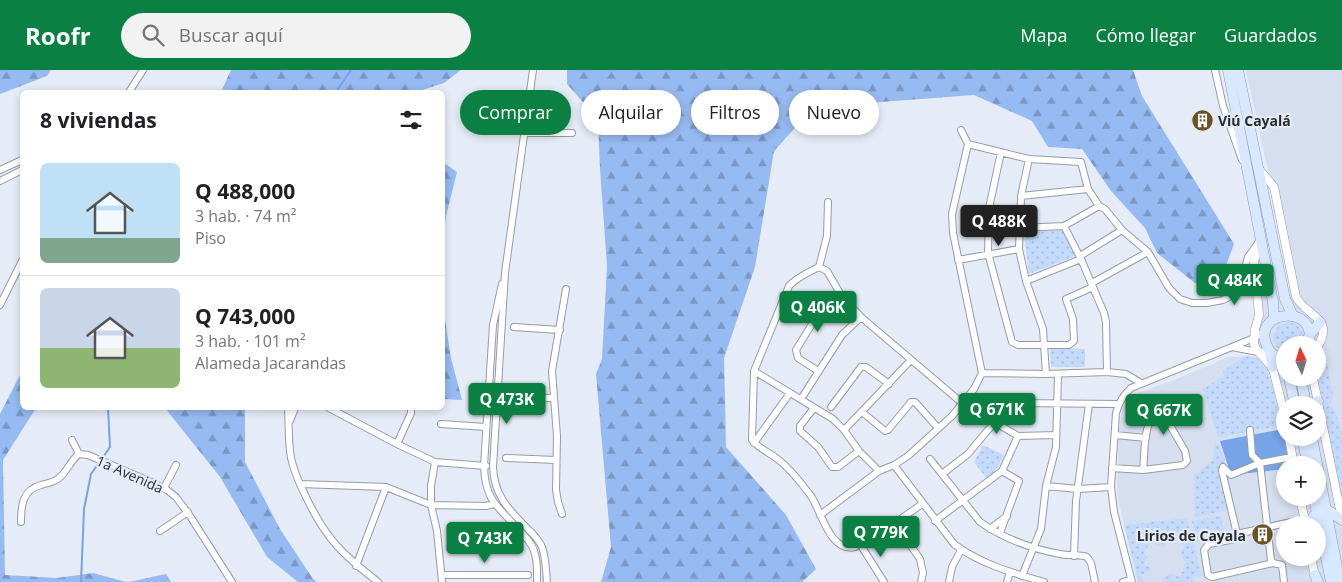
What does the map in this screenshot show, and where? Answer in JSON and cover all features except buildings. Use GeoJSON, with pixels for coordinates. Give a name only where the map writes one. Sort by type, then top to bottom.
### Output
{"type":"FeatureCollection","features":[{"type":"Feature","properties":{"kind":"main road"},"geometry":{"type":"LineString","coordinates":[[1228,70],[1273,302],[1274,319]]}},
{"type":"Feature","properties":{"kind":"main road"},"geometry":{"type":"LineString","coordinates":[[1238,70],[1285,299],[1293,316]]}},
{"type":"Feature","properties":{"kind":"main road"},"geometry":{"type":"LineString","coordinates":[[1272,367],[1270,351],[1265,342],[1265,331],[1270,322],[1283,315],[1293,316],[1306,325],[1307,336]]}},
{"type":"Feature","properties":{"kind":"main road"},"geometry":{"type":"LineString","coordinates":[[1311,336],[1320,322]]}},
{"type":"Feature","properties":{"kind":"main road"},"geometry":{"type":"LineString","coordinates":[[1270,351],[1276,356]]}},
{"type":"Feature","properties":{"kind":"main road"},"geometry":{"type":"LineString","coordinates":[[1313,446],[1331,582]]}},
{"type":"Feature","properties":{"kind":"main road"},"geometry":{"type":"LineString","coordinates":[[1319,506],[1322,511],[1340,582]]}},
{"type":"Feature","properties":{"kind":"main road"},"geometry":{"type":"LineString","coordinates":[[1322,511],[1342,519]]}},
{"type":"Feature","properties":{"kind":"main road"},"geometry":{"type":"LineString","coordinates":[[1315,516],[1322,511]]}},
{"type":"Feature","properties":{"kind":"street"},"geometry":{"type":"LineString","coordinates":[[130,90],[143,70]]}},
{"type":"Feature","properties":{"kind":"street"},"geometry":{"type":"LineString","coordinates":[[531,90],[533,70]]}},
{"type":"Feature","properties":{"kind":"street"},"geometry":{"type":"LineString","coordinates":[[1215,70],[1223,106],[1251,186]]}},
{"type":"Feature","properties":{"kind":"street"},"geometry":{"type":"LineString","coordinates":[[820,515],[879,471],[894,465],[908,456],[962,403],[974,389],[982,374],[953,233],[952,214],[968,144],[961,130]]}},
{"type":"Feature","properties":{"kind":"street"},"geometry":{"type":"LineString","coordinates":[[526,135],[505,273],[493,467],[495,486],[503,502],[534,535],[542,547],[546,561],[547,582]]}},
{"type":"Feature","properties":{"kind":"street"},"geometry":{"type":"LineString","coordinates":[[968,144],[1029,159],[1081,162],[1088,189],[1098,206],[1105,209],[1122,230],[1148,252],[1169,288],[1186,301],[1207,303],[1223,300],[1234,294],[1239,289],[1248,257],[1260,240]]}},
{"type":"Feature","properties":{"kind":"street"},"geometry":{"type":"LineString","coordinates":[[1001,152],[988,208],[988,253],[1012,342],[1018,345],[1072,344],[1074,341],[1074,325],[1066,299],[1148,252]]}},
{"type":"Feature","properties":{"kind":"street"},"geometry":{"type":"LineString","coordinates":[[1029,159],[1021,196],[1019,249],[1026,281],[1043,328],[1046,374]]}},
{"type":"Feature","properties":{"kind":"street"},"geometry":{"type":"LineString","coordinates":[[0,170],[20,161]]}},
{"type":"Feature","properties":{"kind":"street"},"geometry":{"type":"LineString","coordinates":[[1257,168],[1274,187],[1296,297],[1300,304],[1314,314],[1320,322],[1322,336]]}},
{"type":"Feature","properties":{"kind":"street"},"geometry":{"type":"LineString","coordinates":[[0,181],[20,171]]}},
{"type":"Feature","properties":{"kind":"street"},"geometry":{"type":"LineString","coordinates":[[1021,196],[1088,189]]}},
{"type":"Feature","properties":{"kind":"street"},"geometry":{"type":"LineString","coordinates":[[820,268],[827,236],[828,202]]}},
{"type":"Feature","properties":{"kind":"street"},"geometry":{"type":"LineString","coordinates":[[1020,228],[1064,226],[1098,206]]}},
{"type":"Feature","properties":{"kind":"street"},"geometry":{"type":"LineString","coordinates":[[1064,226],[1092,285],[1106,322],[1107,372]]}},
{"type":"Feature","properties":{"kind":"street"},"geometry":{"type":"LineString","coordinates":[[1026,281],[1080,258],[1122,230]]}},
{"type":"Feature","properties":{"kind":"street"},"geometry":{"type":"LineString","coordinates":[[1260,240],[1254,261],[1259,314],[1254,344],[1258,352],[1272,367],[1280,396]]}},
{"type":"Feature","properties":{"kind":"street"},"geometry":{"type":"LineString","coordinates":[[958,260],[988,253],[1019,249]]}},
{"type":"Feature","properties":{"kind":"street"},"geometry":{"type":"LineString","coordinates":[[0,305],[20,265]]}},
{"type":"Feature","properties":{"kind":"street"},"geometry":{"type":"LineString","coordinates":[[922,504],[895,523],[860,544],[849,548],[840,544],[822,522],[818,508],[810,494],[780,460],[754,443],[751,436],[754,370],[789,286],[797,279],[820,268],[827,271],[841,295],[861,317],[962,403],[1018,436],[1056,435]]}},
{"type":"Feature","properties":{"kind":"street"},"geometry":{"type":"LineString","coordinates":[[505,273],[493,325],[484,466],[485,484],[494,504],[530,542],[537,561],[537,582]]}},
{"type":"Feature","properties":{"kind":"street"},"geometry":{"type":"LineString","coordinates":[[562,514],[556,490],[558,436],[553,364],[566,289]]}},
{"type":"Feature","properties":{"kind":"street"},"geometry":{"type":"LineString","coordinates":[[818,371],[798,358],[796,350],[824,306],[841,295]]}},
{"type":"Feature","properties":{"kind":"street"},"geometry":{"type":"LineString","coordinates":[[800,399],[842,335],[861,317]]}},
{"type":"Feature","properties":{"kind":"street"},"geometry":{"type":"LineString","coordinates":[[514,327],[560,330]]}},
{"type":"Feature","properties":{"kind":"street"},"geometry":{"type":"LineString","coordinates":[[1123,582],[1132,581],[1114,512],[1111,487],[1118,404],[1127,391],[1141,383],[1254,338],[1265,331]]}},
{"type":"Feature","properties":{"kind":"street"},"geometry":{"type":"LineString","coordinates":[[1232,347],[1258,352],[1270,351]]}},
{"type":"Feature","properties":{"kind":"street"},"geometry":{"type":"LineString","coordinates":[[844,430],[911,360]]}},
{"type":"Feature","properties":{"kind":"street"},"geometry":{"type":"LineString","coordinates":[[831,407],[861,367],[866,367],[888,384]]}},
{"type":"Feature","properties":{"kind":"street"},"geometry":{"type":"LineString","coordinates":[[754,370],[833,419],[844,430],[859,451],[879,471]]}},
{"type":"Feature","properties":{"kind":"street"},"geometry":{"type":"LineString","coordinates":[[982,374],[1107,372],[1126,374],[1141,383]]}},
{"type":"Feature","properties":{"kind":"street"},"geometry":{"type":"LineString","coordinates":[[1022,576],[1041,529],[1046,486],[1056,446],[1058,374]]}},
{"type":"Feature","properties":{"kind":"street"},"geometry":{"type":"LineString","coordinates":[[488,390],[498,391],[513,398],[554,398]]}},
{"type":"Feature","properties":{"kind":"street"},"geometry":{"type":"LineString","coordinates":[[754,443],[790,393]]}},
{"type":"Feature","properties":{"kind":"street"},"geometry":{"type":"LineString","coordinates":[[498,402],[507,402],[513,398]]}},
{"type":"Feature","properties":{"kind":"street"},"geometry":{"type":"LineString","coordinates":[[862,412],[885,431],[888,430],[911,402],[915,402],[938,428]]}},
{"type":"Feature","properties":{"kind":"street"},"geometry":{"type":"LineString","coordinates":[[942,474],[968,454],[1003,415],[1010,403],[1118,404]]}},
{"type":"Feature","properties":{"kind":"street"},"geometry":{"type":"LineString","coordinates":[[1074,556],[1075,514],[1089,404]]}},
{"type":"Feature","properties":{"kind":"street"},"geometry":{"type":"LineString","coordinates":[[814,408],[800,426],[800,431],[818,447],[832,467],[838,467],[859,451]]}},
{"type":"Feature","properties":{"kind":"street"},"geometry":{"type":"LineString","coordinates":[[288,410],[291,456],[300,484],[318,522],[333,543],[356,566],[378,582]]}},
{"type":"Feature","properties":{"kind":"street"},"geometry":{"type":"LineString","coordinates":[[289,422],[294,410]]}},
{"type":"Feature","properties":{"kind":"street"},"geometry":{"type":"LineString","coordinates":[[333,410],[435,462],[493,467]]}},
{"type":"Feature","properties":{"kind":"street"},"geometry":{"type":"LineString","coordinates":[[397,444],[411,410]]}},
{"type":"Feature","properties":{"kind":"street"},"geometry":{"type":"LineString","coordinates":[[1112,468],[1144,470],[1180,467],[1187,461],[1185,451],[1164,415],[1157,414],[1150,419],[1146,438],[1144,470]]}},
{"type":"Feature","properties":{"kind":"street"},"geometry":{"type":"LineString","coordinates":[[441,424],[486,428]]}},
{"type":"Feature","properties":{"kind":"street"},"geometry":{"type":"LineString","coordinates":[[1250,430],[1252,455],[1260,463],[1273,563]]}},
{"type":"Feature","properties":{"kind":"street"},"geometry":{"type":"LineString","coordinates":[[1115,435],[1146,438]]}},
{"type":"Feature","properties":{"kind":"street"},"geometry":{"type":"LineString","coordinates":[[935,521],[1002,471],[1018,436]]}},
{"type":"Feature","properties":{"kind":"street"},"geometry":{"type":"LineString","coordinates":[[72,440],[79,454]]}},
{"type":"Feature","properties":{"kind":"street"},"geometry":{"type":"LineString","coordinates":[[1326,445],[1342,519]]}},
{"type":"Feature","properties":{"kind":"street","name":"1a Avenida"},"geometry":{"type":"LineString","coordinates":[[21,522],[23,500],[28,490],[39,485],[51,483],[60,478],[71,461],[79,454],[88,455],[164,488],[176,497],[188,512],[232,582]]}},
{"type":"Feature","properties":{"kind":"street"},"geometry":{"type":"LineString","coordinates":[[506,458],[556,460]]}},
{"type":"Feature","properties":{"kind":"street"},"geometry":{"type":"LineString","coordinates":[[930,459],[980,522],[990,529],[1034,548],[1074,556],[1084,556],[1090,559],[1095,582]]}},
{"type":"Feature","properties":{"kind":"street"},"geometry":{"type":"LineString","coordinates":[[435,462],[431,486],[431,505],[437,531],[442,579],[528,575]]}},
{"type":"Feature","properties":{"kind":"street"},"geometry":{"type":"LineString","coordinates":[[1276,462],[1260,463],[1231,476],[1223,467],[1222,471],[1237,534],[1235,539],[1209,544],[1205,547],[1204,554],[1210,576],[1273,563],[1282,565],[1284,582]]}},
{"type":"Feature","properties":{"kind":"street"},"geometry":{"type":"LineString","coordinates":[[164,488],[176,465]]}},
{"type":"Feature","properties":{"kind":"street"},"geometry":{"type":"LineString","coordinates":[[894,465],[950,541],[962,550],[1010,572],[1041,582]]}},
{"type":"Feature","properties":{"kind":"street"},"geometry":{"type":"LineString","coordinates":[[1000,533],[1019,481],[1002,471]]}},
{"type":"Feature","properties":{"kind":"street"},"geometry":{"type":"LineString","coordinates":[[300,484],[386,487],[431,505],[486,506],[494,504]]}},
{"type":"Feature","properties":{"kind":"street"},"geometry":{"type":"LineString","coordinates":[[1046,486],[1078,489],[1111,487]]}},
{"type":"Feature","properties":{"kind":"street"},"geometry":{"type":"LineString","coordinates":[[356,566],[386,487]]}},
{"type":"Feature","properties":{"kind":"street"},"geometry":{"type":"LineString","coordinates":[[160,531],[188,512]]}},
{"type":"Feature","properties":{"kind":"street"},"geometry":{"type":"LineString","coordinates":[[990,529],[1008,515]]}},
{"type":"Feature","properties":{"kind":"street"},"geometry":{"type":"LineString","coordinates":[[895,523],[920,559],[921,582]]}},
{"type":"Feature","properties":{"kind":"street"},"geometry":{"type":"LineString","coordinates":[[1237,534],[1276,527]]}},
{"type":"Feature","properties":{"kind":"street"},"geometry":{"type":"LineString","coordinates":[[860,544],[884,582]]}},
{"type":"Feature","properties":{"kind":"street"},"geometry":{"type":"LineString","coordinates":[[949,582],[952,567],[962,550]]}},
{"type":"Feature","properties":{"kind":"street"},"geometry":{"type":"LineString","coordinates":[[1313,566],[1316,580]]}},
{"type":"Feature","properties":{"kind":"street"},"geometry":{"type":"LineString","coordinates":[[1008,582],[1010,572]]}},
{"type":"Feature","properties":{"kind":"shaded area"},"geometry":{"type":"Polygon","coordinates":[[[1246,70],[1342,70],[1342,582],[1137,582],[1117,494],[1119,429],[1122,408],[1132,395],[1228,357],[1259,356],[1252,341],[1252,325],[1260,297],[1295,294],[1246,70]]]}},
{"type":"Feature","properties":{"kind":"shaded area"},"geometry":{"type":"Polygon","coordinates":[[[1062,230],[1075,256],[1029,274],[1024,235],[1031,232],[1062,230]]]}},
{"type":"Feature","properties":{"kind":"shaded area"},"geometry":{"type":"Polygon","coordinates":[[[1290,322],[1297,325],[1303,336],[1276,336],[1276,346],[1273,336],[1279,325],[1290,322]]]}},
{"type":"Feature","properties":{"kind":"shaded area"},"geometry":{"type":"Polygon","coordinates":[[[1050,348],[1085,349],[1085,367],[1051,367],[1050,348]]]}},
{"type":"Feature","properties":{"kind":"shaded area"},"geometry":{"type":"Polygon","coordinates":[[[1245,356],[1257,358],[1262,362],[1267,369],[1276,403],[1276,427],[1218,437],[1203,389],[1224,376],[1223,371],[1245,356]]]}},
{"type":"Feature","properties":{"kind":"shaded area"},"geometry":{"type":"Polygon","coordinates":[[[1326,363],[1333,396],[1331,404],[1335,410],[1342,432],[1342,497],[1326,417],[1326,396],[1322,396],[1320,386],[1326,386],[1326,363]]]}},
{"type":"Feature","properties":{"kind":"shaded area"},"geometry":{"type":"Polygon","coordinates":[[[1276,430],[1276,446],[1286,446],[1288,456],[1276,456],[1276,470],[1231,475],[1220,441],[1276,430]]]}},
{"type":"Feature","properties":{"kind":"shaded area"},"geometry":{"type":"Polygon","coordinates":[[[1215,440],[1226,461],[1219,473],[1227,510],[1195,517],[1194,475],[1213,460],[1215,440]]]}},
{"type":"Feature","properties":{"kind":"shaded area"},"geometry":{"type":"Polygon","coordinates":[[[983,445],[1004,455],[997,468],[987,479],[974,462],[983,445]]]}},
{"type":"Feature","properties":{"kind":"shaded area"},"geometry":{"type":"Polygon","coordinates":[[[1221,516],[1225,537],[1196,542],[1192,521],[1221,516]]]}},
{"type":"Feature","properties":{"kind":"shaded area"},"geometry":{"type":"Polygon","coordinates":[[[1187,518],[1202,576],[1193,577],[1194,582],[1162,582],[1162,579],[1170,573],[1180,577],[1186,562],[1181,556],[1184,545],[1175,539],[1171,545],[1167,542],[1163,548],[1151,542],[1144,552],[1147,557],[1144,565],[1153,569],[1142,575],[1143,582],[1139,582],[1124,525],[1187,518]]]}},
{"type":"Feature","properties":{"kind":"green space"},"geometry":{"type":"Polygon","coordinates":[[[0,70],[51,70],[47,76],[0,94],[0,70]]]}},
{"type":"Feature","properties":{"kind":"green space"},"geometry":{"type":"Polygon","coordinates":[[[231,70],[461,70],[444,83],[422,90],[222,90],[231,70]]]}},
{"type":"Feature","properties":{"kind":"green space"},"geometry":{"type":"Polygon","coordinates":[[[567,70],[1133,70],[1142,96],[1234,244],[1225,268],[1213,280],[1195,283],[1157,253],[1145,228],[1111,191],[1082,149],[1048,147],[1032,121],[974,95],[879,102],[879,90],[789,90],[789,134],[774,151],[755,267],[724,358],[726,447],[786,515],[816,569],[802,582],[601,582],[611,547],[596,374],[602,359],[607,266],[599,135],[681,135],[681,90],[581,90],[581,100],[567,84],[567,70]]]}},
{"type":"Feature","properties":{"kind":"green space"},"geometry":{"type":"Polygon","coordinates":[[[445,163],[457,172],[445,225],[445,163]]]}},
{"type":"Feature","properties":{"kind":"green space"},"geometry":{"type":"Polygon","coordinates":[[[445,320],[451,358],[462,400],[445,399],[445,320]]]}},
{"type":"Feature","properties":{"kind":"green space"},"geometry":{"type":"Polygon","coordinates":[[[20,375],[20,410],[35,410],[3,460],[5,575],[57,578],[93,573],[126,582],[0,582],[0,414],[20,375]]]}},
{"type":"Feature","properties":{"kind":"green space"},"geometry":{"type":"Polygon","coordinates":[[[167,410],[245,410],[245,462],[280,529],[313,579],[317,582],[298,582],[267,557],[220,477],[167,410]]]}},
{"type":"Feature","properties":{"kind":"green space"},"geometry":{"type":"Polygon","coordinates":[[[166,574],[171,582],[129,582],[166,574]]]}},
{"type":"Feature","properties":{"kind":"waterway"},"geometry":{"type":"LineString","coordinates":[[337,90],[351,70]]}},
{"type":"Feature","properties":{"kind":"waterway"},"geometry":{"type":"LineString","coordinates":[[102,459],[110,447],[108,410]]}},
{"type":"Feature","properties":{"kind":"waterway"},"geometry":{"type":"LineString","coordinates":[[81,582],[84,509],[91,474],[99,463]]}},
{"type":"Feature","properties":{"kind":"place","name":"Viú Cayalá"},"geometry":{"type":"Point","coordinates":[1202,120]}},
{"type":"Feature","properties":{"kind":"place","name":"Lirios de Cayala"},"geometry":{"type":"Point","coordinates":[1262,535]}}]}
